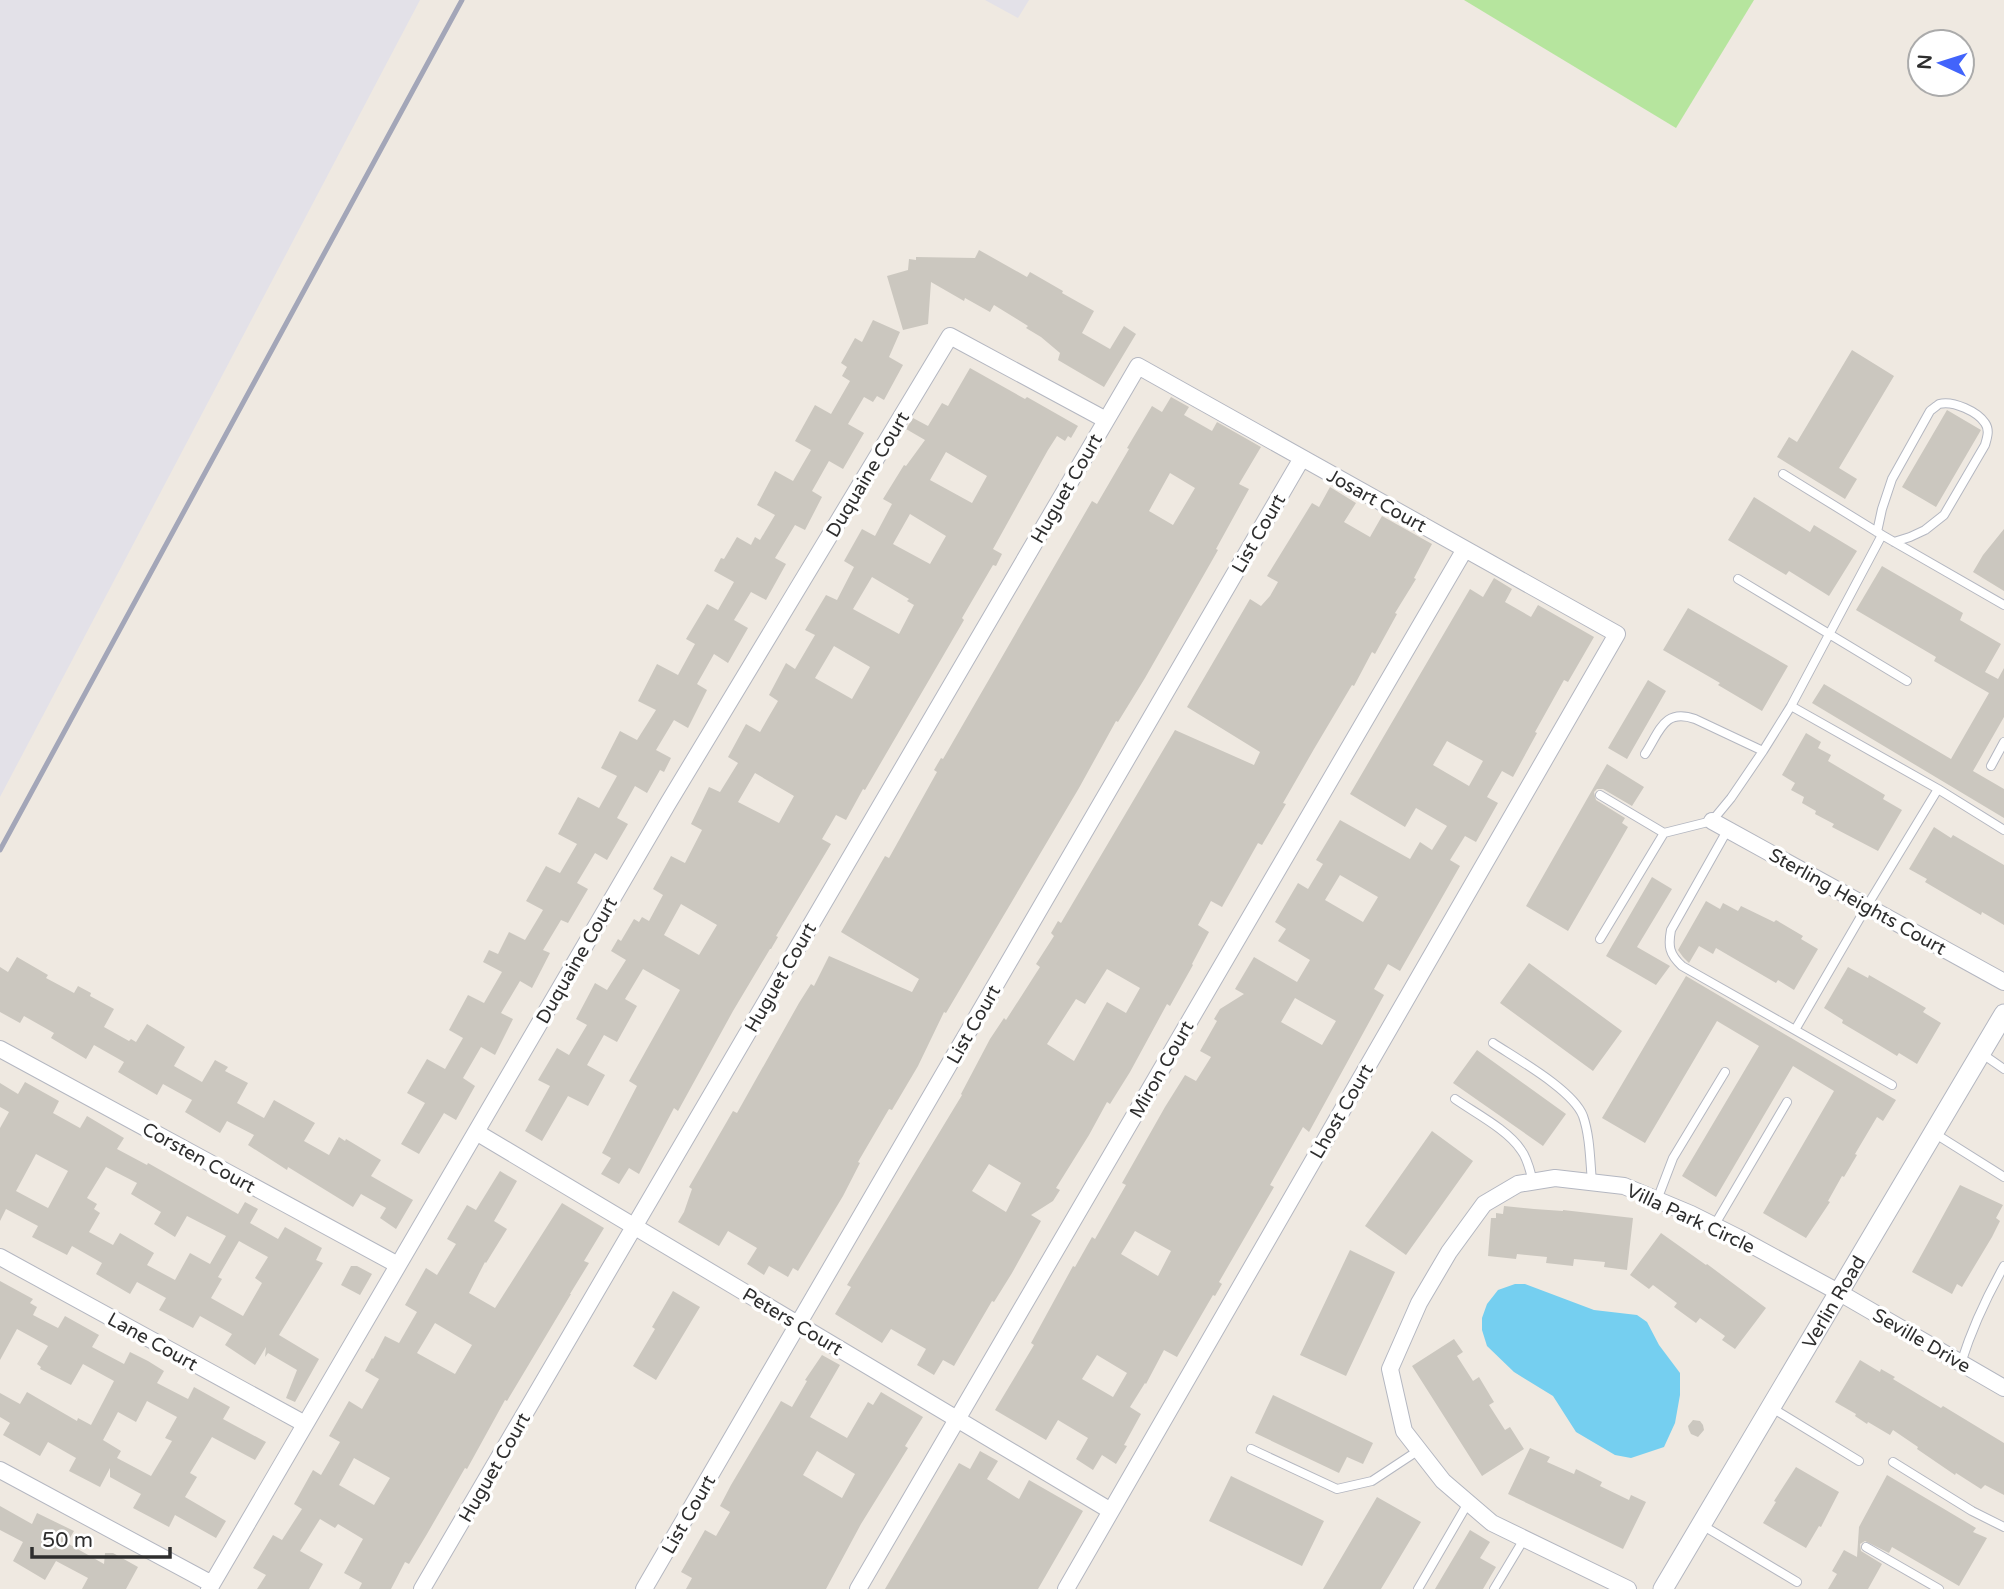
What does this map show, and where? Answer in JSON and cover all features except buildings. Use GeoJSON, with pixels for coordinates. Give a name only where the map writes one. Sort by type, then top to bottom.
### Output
{"type":"FeatureCollection","features":[{"type":"Feature","properties":{"kind":"street","name":"Duquaine Court"},"geometry":{"type":"LineString","coordinates":[[210,1587],[667,805],[950,336],[1106,420]]}},
{"type":"Feature","properties":{"kind":"street","name":"Huguet Court"},"geometry":{"type":"LineString","coordinates":[[422,1589],[1138,366]]}},
{"type":"Feature","properties":{"kind":"street","name":"Josart Court"},"geometry":{"type":"LineString","coordinates":[[1138,366],[1617,634]]}},
{"type":"Feature","properties":{"kind":"street","name":"List Court"},"geometry":{"type":"LineString","coordinates":[[644,1589],[1302,458]]}},
{"type":"Feature","properties":{"kind":"street","name":"Miron Court"},"geometry":{"type":"LineString","coordinates":[[858,1589],[1465,549]]}},
{"type":"Feature","properties":{"kind":"street","name":"Lhost Court"},"geometry":{"type":"LineString","coordinates":[[1066,1589],[1617,634]]}},
{"type":"Feature","properties":{"kind":"street","name":"Sterling Heights Court"},"geometry":{"type":"LineString","coordinates":[[1712,821],[2004,982]]}},
{"type":"Feature","properties":{"kind":"street","name":"Verlin Road"},"geometry":{"type":"LineString","coordinates":[[1663,1589],[2004,1014]]}},
{"type":"Feature","properties":{"kind":"street","name":"Corsten Court"},"geometry":{"type":"LineString","coordinates":[[0,1049],[398,1265]]}},
{"type":"Feature","properties":{"kind":"street","name":"Peters Court"},"geometry":{"type":"LineString","coordinates":[[476,1132],[1111,1511]]}},
{"type":"Feature","properties":{"kind":"street","name":"Villa Park Circle"},"geometry":{"type":"LineString","coordinates":[[1628,1589],[1492,1523],[1443,1481],[1404,1431],[1390,1369],[1419,1303],[1449,1252],[1484,1204],[1518,1184],[1555,1178],[1624,1186],[1714,1226],[1840,1293]]}},
{"type":"Feature","properties":{"kind":"street","name":"Lane Court"},"geometry":{"type":"LineString","coordinates":[[0,1257],[305,1424]]}},
{"type":"Feature","properties":{"kind":"street","name":"Seville Drive"},"geometry":{"type":"LineString","coordinates":[[1840,1293],[1999,1382]]}},
{"type":"Feature","properties":{"kind":"street"},"geometry":{"type":"LineString","coordinates":[[0,1470],[210,1587]]}},
{"type":"Feature","properties":{"kind":"lane"},"geometry":{"type":"LineString","coordinates":[[1600,795],[1664,833],[1712,821],[1763,751],[1791,706],[1830,633],[1880,533],[1882,509],[1892,479],[1930,411],[1939,404],[1950,403],[1976,415],[1986,424],[1988,433],[1985,445],[1944,515],[1925,530],[1894,542]]}},
{"type":"Feature","properties":{"kind":"lane"},"geometry":{"type":"LineString","coordinates":[[1783,474],[2004,605]]}},
{"type":"Feature","properties":{"kind":"lane"},"geometry":{"type":"LineString","coordinates":[[1738,579],[1908,681]]}},
{"type":"Feature","properties":{"kind":"lane"},"geometry":{"type":"LineString","coordinates":[[1791,706],[1938,789],[2004,830]]}},
{"type":"Feature","properties":{"kind":"lane"},"geometry":{"type":"LineString","coordinates":[[1645,754],[1669,718],[1685,715],[1763,751]]}},
{"type":"Feature","properties":{"kind":"lane"},"geometry":{"type":"LineString","coordinates":[[1991,766],[2004,743]]}},
{"type":"Feature","properties":{"kind":"lane"},"geometry":{"type":"LineString","coordinates":[[1795,1030],[1938,789]]}},
{"type":"Feature","properties":{"kind":"lane"},"geometry":{"type":"LineString","coordinates":[[1728,830],[1671,930],[1668,944],[1672,957],[1682,966],[1892,1085]]}},
{"type":"Feature","properties":{"kind":"lane"},"geometry":{"type":"LineString","coordinates":[[1600,939],[1664,833]]}},
{"type":"Feature","properties":{"kind":"lane"},"geometry":{"type":"LineString","coordinates":[[1493,1043],[1553,1084],[1570,1098],[1582,1114],[1589,1146],[1592,1182]]}},
{"type":"Feature","properties":{"kind":"lane"},"geometry":{"type":"LineString","coordinates":[[1982,1053],[2004,1069]]}},
{"type":"Feature","properties":{"kind":"lane"},"geometry":{"type":"LineString","coordinates":[[1657,1200],[1673,1158],[1725,1072]]}},
{"type":"Feature","properties":{"kind":"lane"},"geometry":{"type":"LineString","coordinates":[[1455,1099],[1510,1137],[1530,1167],[1532,1182]]}},
{"type":"Feature","properties":{"kind":"lane"},"geometry":{"type":"LineString","coordinates":[[1714,1226],[1787,1102]]}},
{"type":"Feature","properties":{"kind":"lane"},"geometry":{"type":"LineString","coordinates":[[1934,1133],[2004,1177]]}},
{"type":"Feature","properties":{"kind":"lane"},"geometry":{"type":"LineString","coordinates":[[1961,1363],[1984,1302],[2004,1266]]}},
{"type":"Feature","properties":{"kind":"lane"},"geometry":{"type":"LineString","coordinates":[[1771,1407],[1859,1461]]}},
{"type":"Feature","properties":{"kind":"lane"},"geometry":{"type":"LineString","coordinates":[[1251,1448],[1337,1489],[1372,1481],[1419,1450]]}},
{"type":"Feature","properties":{"kind":"lane"},"geometry":{"type":"LineString","coordinates":[[1893,1462],[1972,1511],[2004,1527]]}},
{"type":"Feature","properties":{"kind":"lane"},"geometry":{"type":"LineString","coordinates":[[1418,1589],[1468,1503]]}},
{"type":"Feature","properties":{"kind":"lane"},"geometry":{"type":"LineString","coordinates":[[1702,1525],[1797,1582]]}},
{"type":"Feature","properties":{"kind":"lane"},"geometry":{"type":"LineString","coordinates":[[1494,1589],[1524,1539]]}},
{"type":"Feature","properties":{"kind":"lane"},"geometry":{"type":"LineString","coordinates":[[1866,1547],[1939,1589]]}},
{"type":"Feature","properties":{"kind":"shaded area"},"geometry":{"type":"Polygon","coordinates":[[[0,0],[420,0],[0,797],[0,0]]]}},
{"type":"Feature","properties":{"kind":"shaded area"},"geometry":{"type":"Polygon","coordinates":[[[985,0],[1029,0],[1018,18],[985,0]]]}},
{"type":"Feature","properties":{"kind":"green space"},"geometry":{"type":"Polygon","coordinates":[[[1464,0],[1754,0],[1676,128],[1464,0]]]}},
{"type":"Feature","properties":{"kind":"water"},"geometry":{"type":"Polygon","coordinates":[[[1515,1284],[1525,1284],[1594,1310],[1637,1315],[1647,1322],[1659,1345],[1680,1373],[1680,1395],[1675,1423],[1664,1447],[1631,1458],[1615,1455],[1576,1432],[1553,1396],[1514,1372],[1487,1346],[1482,1330],[1482,1318],[1487,1304],[1498,1290],[1515,1284]]]}},
{"type":"Feature","properties":{"kind":"railway"},"geometry":{"type":"LineString","coordinates":[[0,850],[462,0]]}}]}
